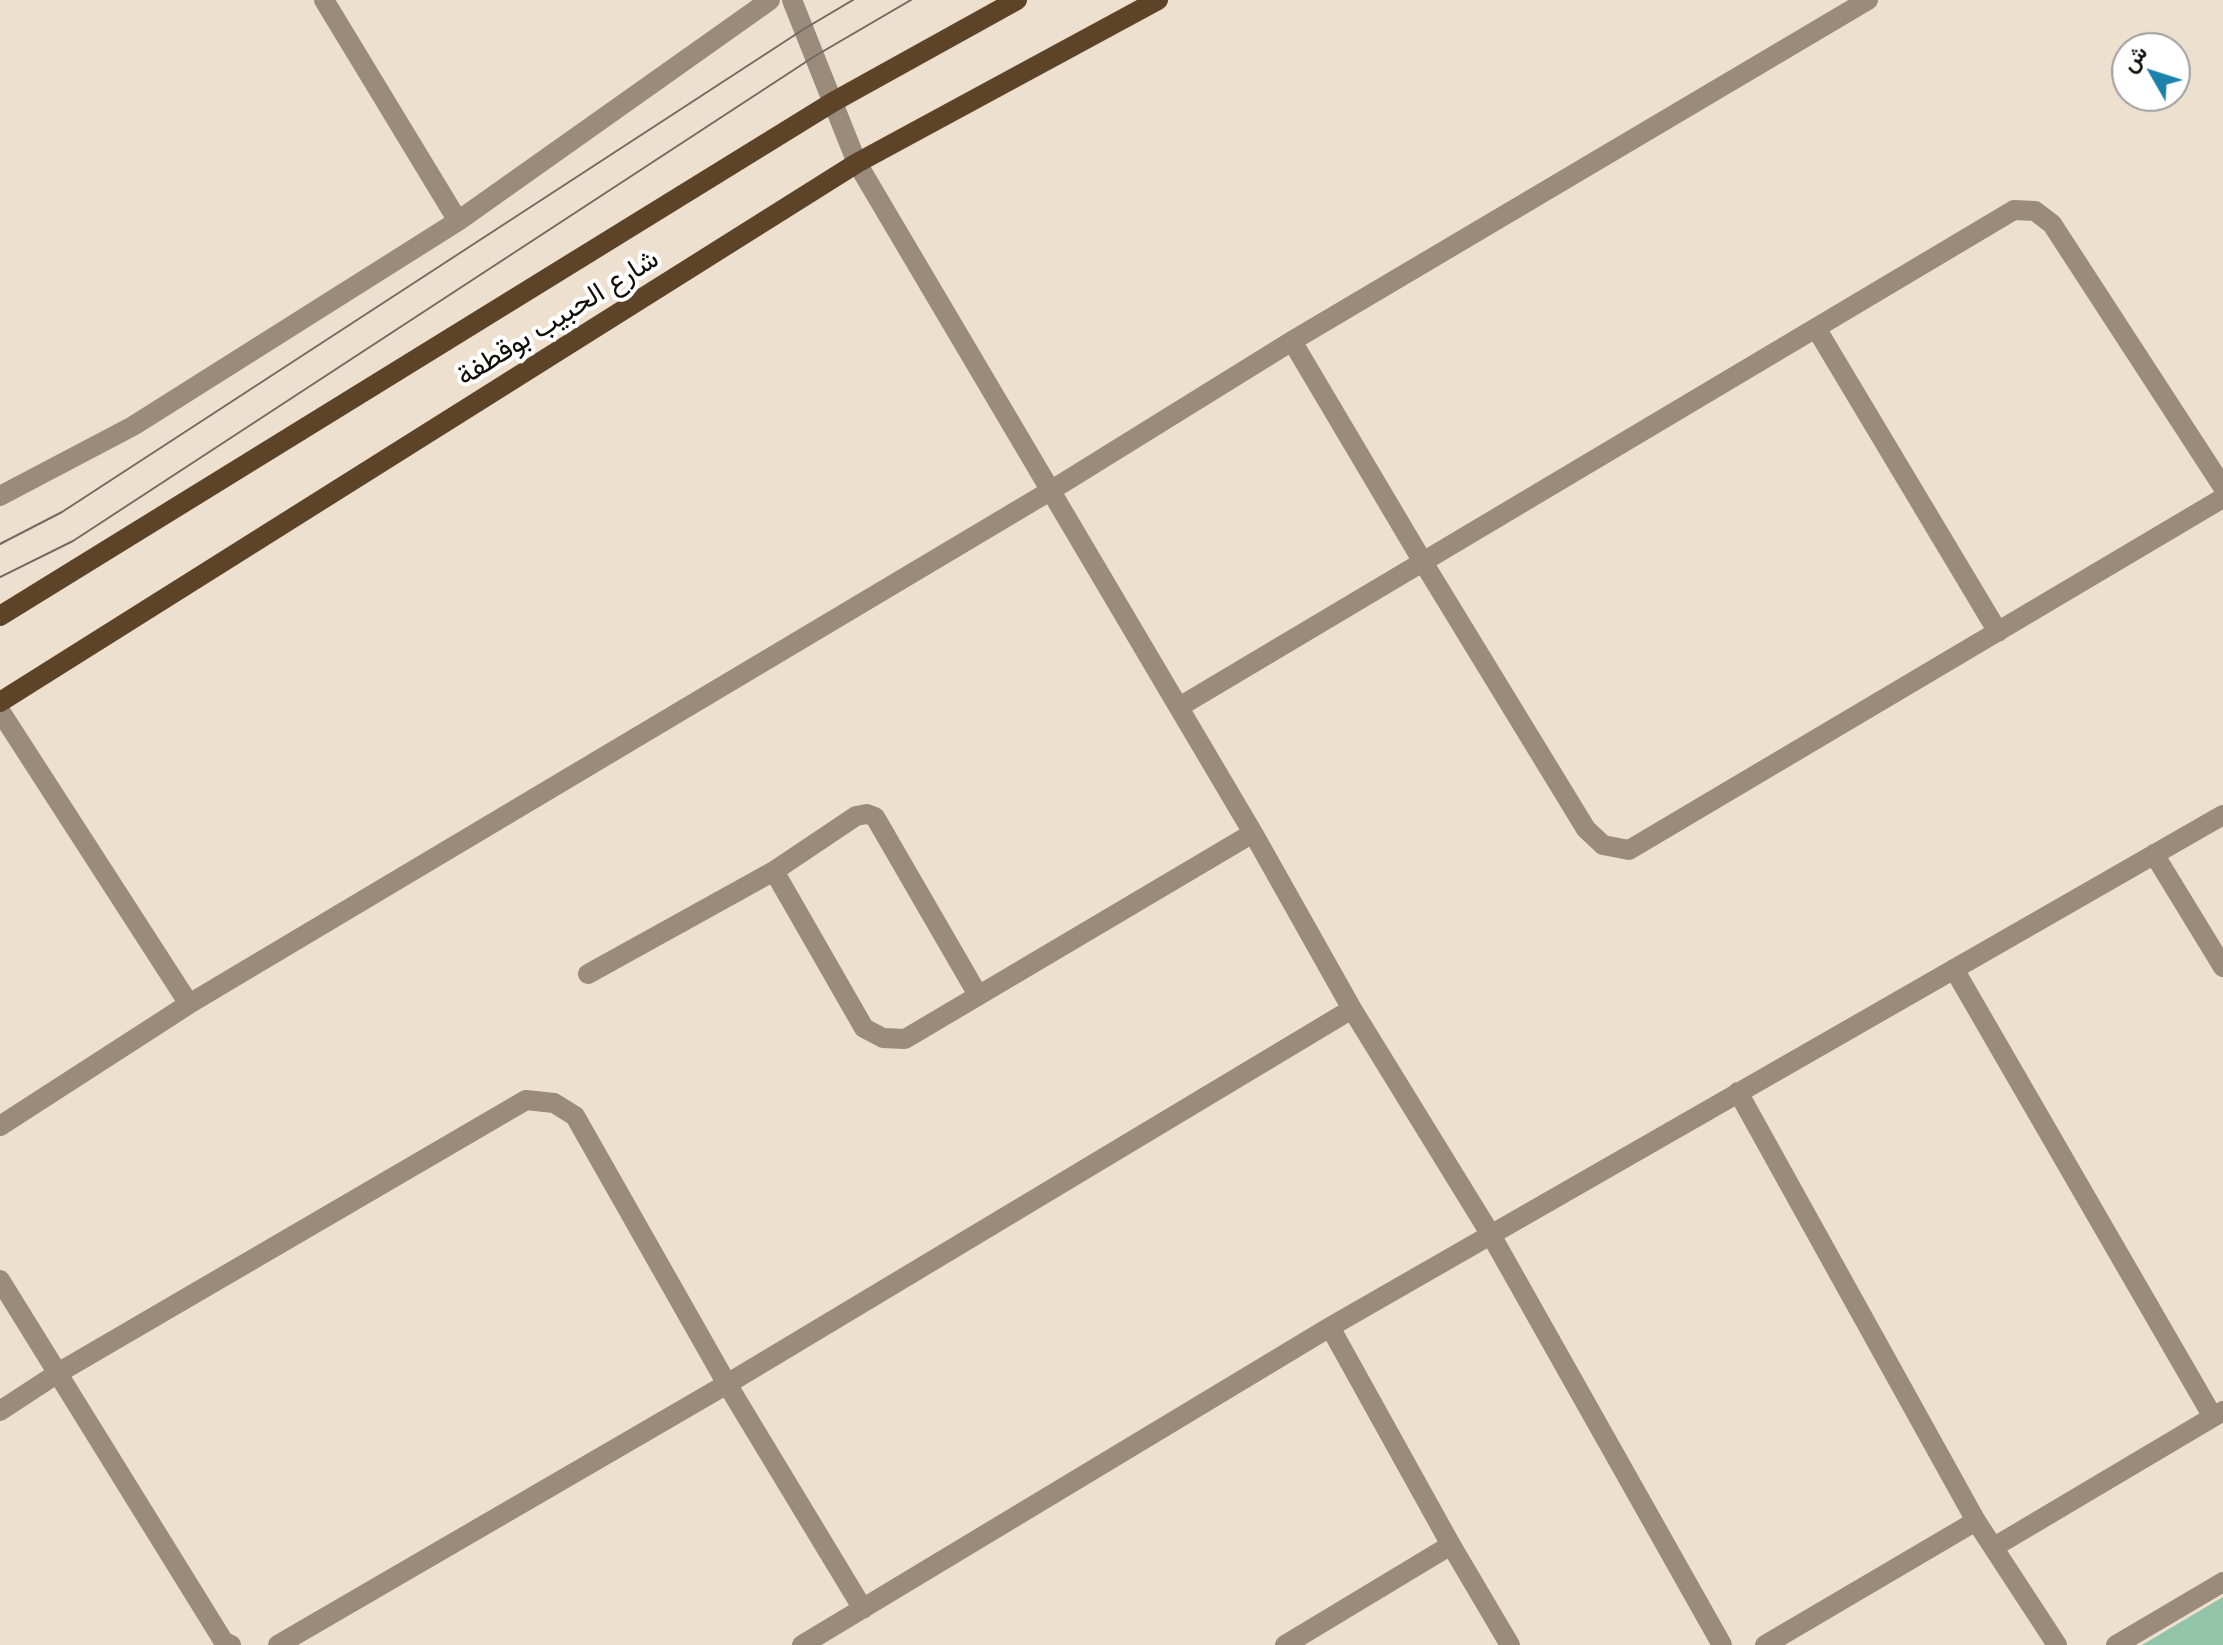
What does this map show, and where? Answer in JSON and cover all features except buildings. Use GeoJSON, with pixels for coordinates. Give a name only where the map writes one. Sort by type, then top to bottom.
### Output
{"type":"FeatureCollection","features":[{"type":"Feature","properties":{"kind":"main road","name":"شارع الحبيب بوقطفة"},"geometry":{"type":"LineString","coordinates":[[0,616],[833,102],[1017,0]]}},
{"type":"Feature","properties":{"kind":"main road","name":"شارع الحبيب بوقطفة"},"geometry":{"type":"LineString","coordinates":[[0,702],[857,163],[1158,0]]}},
{"type":"Feature","properties":{"kind":"street"},"geometry":{"type":"LineString","coordinates":[[324,0],[458,221]]}},
{"type":"Feature","properties":{"kind":"street"},"geometry":{"type":"LineString","coordinates":[[0,496],[133,426],[458,221],[770,0]]}},
{"type":"Feature","properties":{"kind":"street"},"geometry":{"type":"LineString","coordinates":[[792,0],[857,163],[1253,833],[1352,1009],[1491,1235],[1722,1645]]}},
{"type":"Feature","properties":{"kind":"street"},"geometry":{"type":"LineString","coordinates":[[0,1126],[189,1004],[1050,491],[1292,341],[1868,0]]}},
{"type":"Feature","properties":{"kind":"street"},"geometry":{"type":"LineString","coordinates":[[1179,707],[2014,210],[2035,211],[2052,224],[2223,487]]}},
{"type":"Feature","properties":{"kind":"street"},"geometry":{"type":"LineString","coordinates":[[1816,328],[1998,632]]}},
{"type":"Feature","properties":{"kind":"street"},"geometry":{"type":"LineString","coordinates":[[1292,341],[1586,829],[1603,845],[1629,850],[2223,498]]}},
{"type":"Feature","properties":{"kind":"street"},"geometry":{"type":"LineString","coordinates":[[0,711],[189,1004]]}},
{"type":"Feature","properties":{"kind":"street"},"geometry":{"type":"LineString","coordinates":[[588,974],[774,871],[856,816],[867,814],[875,817],[978,995]]}},
{"type":"Feature","properties":{"kind":"street"},"geometry":{"type":"LineString","coordinates":[[802,1645],[1330,1327],[2223,815]]}},
{"type":"Feature","properties":{"kind":"street"},"geometry":{"type":"LineString","coordinates":[[774,871],[864,1028],[883,1038],[905,1039],[1253,833]]}},
{"type":"Feature","properties":{"kind":"street"},"geometry":{"type":"LineString","coordinates":[[2154,854],[2223,967]]}},
{"type":"Feature","properties":{"kind":"street"},"geometry":{"type":"LineString","coordinates":[[1954,969],[2218,1414],[1994,1547]]}},
{"type":"Feature","properties":{"kind":"street"},"geometry":{"type":"LineString","coordinates":[[278,1645],[727,1384],[1352,1009]]}},
{"type":"Feature","properties":{"kind":"street"},"geometry":{"type":"LineString","coordinates":[[1738,1092],[1976,1521],[2057,1645]]}},
{"type":"Feature","properties":{"kind":"street"},"geometry":{"type":"LineString","coordinates":[[0,1411],[58,1373],[526,1100],[554,1103],[575,1116],[727,1384],[863,1609]]}},
{"type":"Feature","properties":{"kind":"street"},"geometry":{"type":"LineString","coordinates":[[0,1280],[224,1642],[231,1645]]}},
{"type":"Feature","properties":{"kind":"street"},"geometry":{"type":"LineString","coordinates":[[1330,1327],[1510,1645]]}},
{"type":"Feature","properties":{"kind":"street"},"geometry":{"type":"LineString","coordinates":[[1765,1645],[1976,1521]]}},
{"type":"Feature","properties":{"kind":"street"},"geometry":{"type":"LineString","coordinates":[[1285,1645],[1451,1545]]}},
{"type":"Feature","properties":{"kind":"street"},"geometry":{"type":"LineString","coordinates":[[2116,1645],[2223,1582]]}},
{"type":"Feature","properties":{"kind":"green space"},"geometry":{"type":"Polygon","coordinates":[[[2223,1597],[2223,1645],[2142,1645],[2223,1597]]]}},
{"type":"Feature","properties":{"kind":"tram line"},"geometry":{"type":"LineString","coordinates":[[0,544],[62,512],[853,0]]}},
{"type":"Feature","properties":{"kind":"tram line"},"geometry":{"type":"LineString","coordinates":[[0,577],[73,541],[815,56],[911,0]]}}]}
